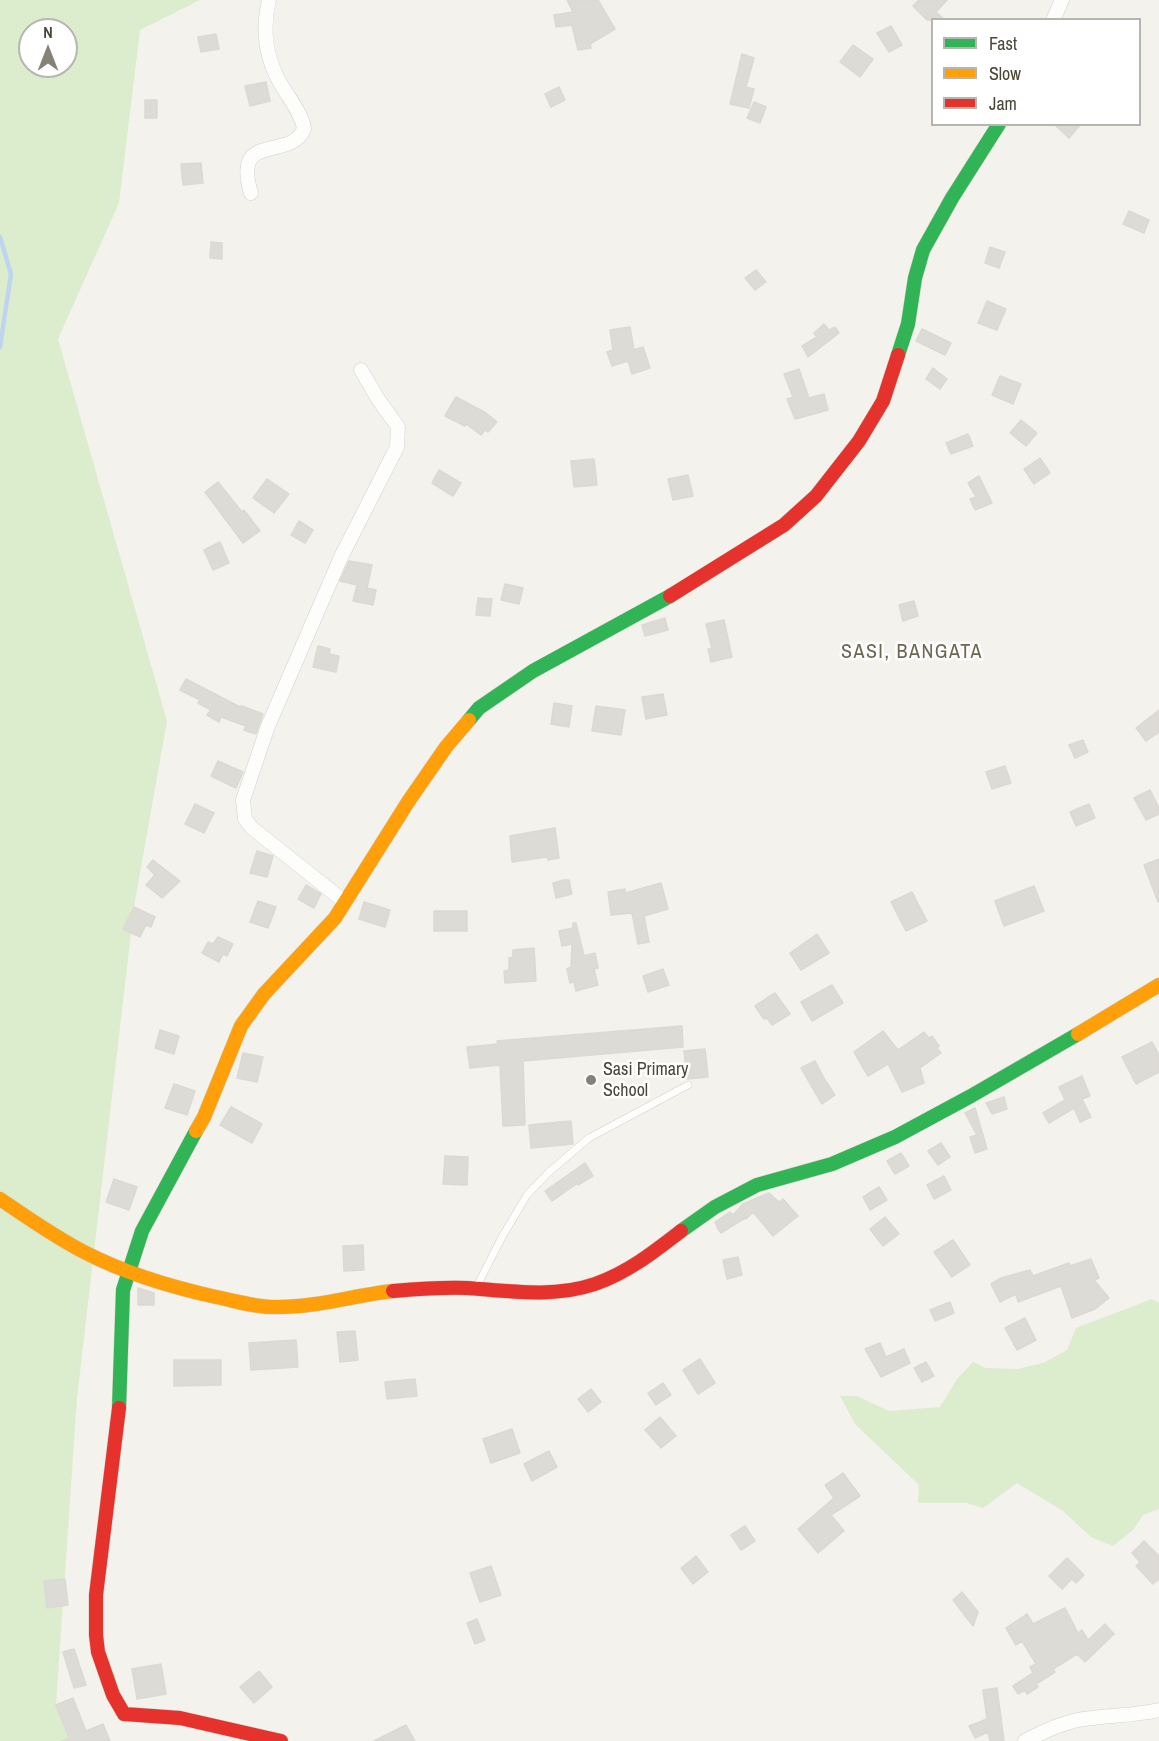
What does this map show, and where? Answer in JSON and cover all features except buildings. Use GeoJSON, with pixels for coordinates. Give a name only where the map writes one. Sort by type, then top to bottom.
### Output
{"type":"FeatureCollection","features":[{"type":"Feature","properties":{"kind":"street"},"geometry":{"type":"LineString","coordinates":[[251,193],[247,172],[253,156],[258,152],[297,139],[304,129],[302,120],[279,82],[269,58],[264,38],[264,17],[268,0]]}},
{"type":"Feature","properties":{"kind":"street"},"geometry":{"type":"LineString","coordinates":[[1054,18],[1062,0]]}},
{"type":"Feature","properties":{"kind":"street"},"geometry":{"type":"LineString","coordinates":[[280,1741],[180,1718],[124,1714],[113,1695],[102,1665],[96,1635],[96,1595],[119,1416],[123,1290],[142,1231],[204,1117],[241,1026],[264,993],[335,918],[408,802],[446,747],[479,708],[533,671],[679,591],[784,525],[816,496],[859,441],[883,401],[908,324],[915,278],[923,250],[952,198],[998,126]]}},
{"type":"Feature","properties":{"kind":"street"},"geometry":{"type":"LineString","coordinates":[[345,902],[252,828],[245,819],[243,800],[268,726],[340,557],[397,447],[398,427],[361,370]]}},
{"type":"Feature","properties":{"kind":"street"},"geometry":{"type":"LineString","coordinates":[[0,1199],[98,1259],[166,1285],[257,1305],[283,1308],[338,1301],[375,1293],[476,1288],[527,1292],[571,1291],[594,1285],[630,1269],[740,1192],[781,1177],[839,1162],[919,1126],[1087,1031],[1159,985]]}},
{"type":"Feature","properties":{"kind":"street"},"geometry":{"type":"LineString","coordinates":[[1025,1741],[1060,1725],[1090,1718],[1159,1710]]}},
{"type":"Feature","properties":{"kind":"lane"},"geometry":{"type":"LineString","coordinates":[[476,1288],[527,1195],[549,1172],[590,1138],[688,1085]]}},
{"type":"Feature","properties":{"kind":"green space"},"geometry":{"type":"Polygon","coordinates":[[[0,0],[200,0],[140,30],[119,203],[58,339],[167,721],[134,907],[77,1398],[56,1705],[91,1741],[0,1741],[0,0]]]}},
{"type":"Feature","properties":{"kind":"green space"},"geometry":{"type":"Polygon","coordinates":[[[1152,1299],[1159,1303],[1159,1509],[1143,1515],[1133,1530],[1113,1546],[1091,1537],[1063,1511],[1017,1483],[983,1508],[966,1503],[918,1503],[919,1485],[855,1424],[840,1396],[857,1396],[889,1411],[940,1407],[957,1379],[973,1362],[986,1368],[1017,1369],[1043,1363],[1067,1350],[1076,1328],[1152,1299]]]}},
{"type":"Feature","properties":{"kind":"waterway"},"geometry":{"type":"LineString","coordinates":[[0,237],[11,274],[0,347]]}},
{"type":"Feature","properties":{"kind":"traffic: fast"},"geometry":{"type":"LineString","coordinates":[[898,355],[908,324],[915,278],[923,250],[952,198],[998,126]]}},
{"type":"Feature","properties":{"kind":"traffic: fast"},"geometry":{"type":"LineString","coordinates":[[469,720],[479,708],[533,671],[670,596]]}},
{"type":"Feature","properties":{"kind":"traffic: fast"},"geometry":{"type":"LineString","coordinates":[[681,1231],[715,1207],[757,1185],[832,1164],[895,1137],[1078,1034]]}},
{"type":"Feature","properties":{"kind":"traffic: fast"},"geometry":{"type":"LineString","coordinates":[[119,1408],[123,1290],[142,1231],[196,1131]]}},
{"type":"Feature","properties":{"kind":"traffic: slow"},"geometry":{"type":"LineString","coordinates":[[196,1131],[204,1117],[241,1026],[264,994],[335,918],[408,802],[446,747],[469,720]]}},
{"type":"Feature","properties":{"kind":"traffic: slow"},"geometry":{"type":"LineString","coordinates":[[1078,1034],[1159,985]]}},
{"type":"Feature","properties":{"kind":"traffic: slow"},"geometry":{"type":"LineString","coordinates":[[0,1199],[53,1234],[102,1261],[150,1279],[199,1293],[255,1305],[279,1307],[308,1305],[393,1291]]}},
{"type":"Feature","properties":{"kind":"traffic: jam"},"geometry":{"type":"LineString","coordinates":[[670,596],[784,525],[816,496],[859,441],[883,401],[898,355]]}},
{"type":"Feature","properties":{"kind":"traffic: jam"},"geometry":{"type":"LineString","coordinates":[[393,1291],[458,1288],[548,1292],[579,1288],[595,1284],[629,1268],[681,1231]]}},
{"type":"Feature","properties":{"kind":"traffic: jam"},"geometry":{"type":"LineString","coordinates":[[119,1408],[96,1595],[98,1652],[113,1695],[124,1714],[180,1718],[281,1741]]}},
{"type":"Feature","properties":{"kind":"place","name":"Sasi Primary School"},"geometry":{"type":"Point","coordinates":[591,1080]}},
{"type":"Feature","properties":{"kind":"district","name":"SASI, BANGATA"},"geometry":{"type":"Point","coordinates":[912,653]}}]}
